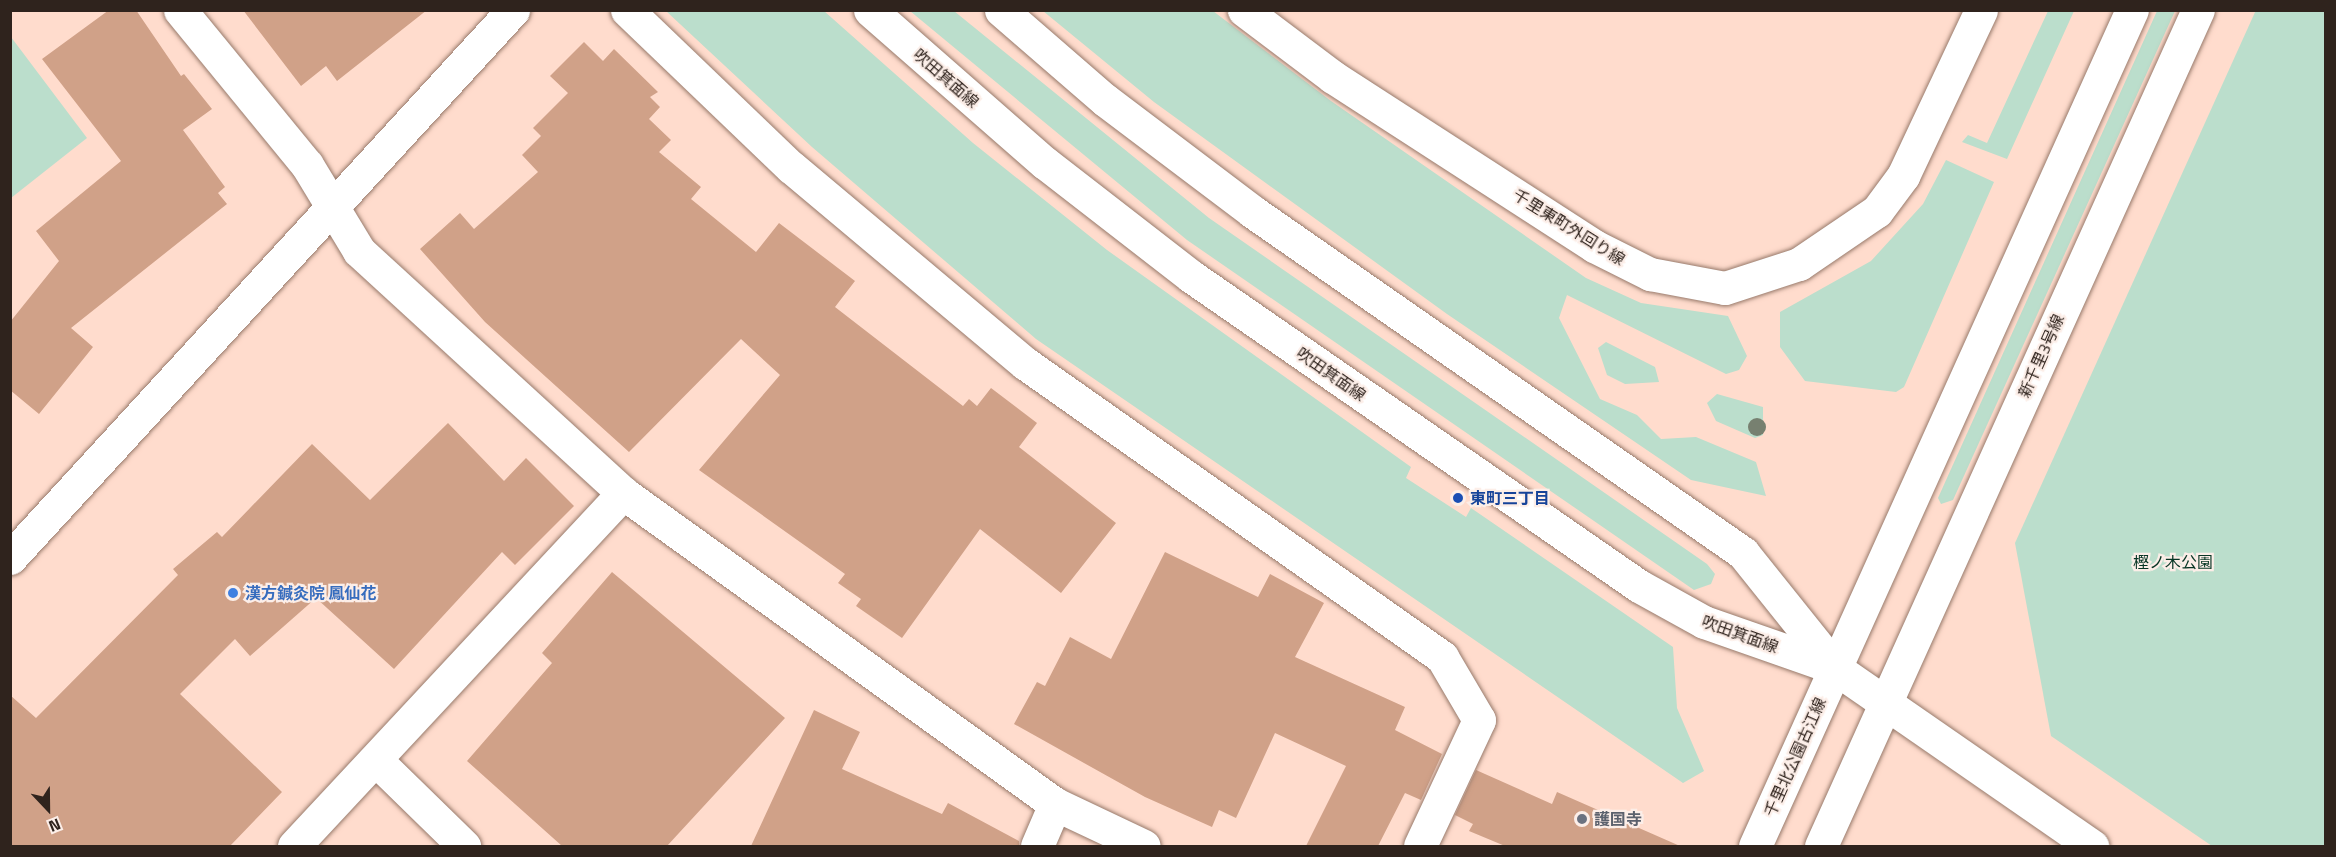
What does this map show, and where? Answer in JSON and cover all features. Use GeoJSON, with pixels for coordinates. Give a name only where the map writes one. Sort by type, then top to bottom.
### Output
{"type":"FeatureCollection","features":[{"type":"Feature","properties":{"kind":"street"},"geometry":{"type":"LineString","coordinates":[[180,10],[307,165],[359,251],[623,493],[1055,804],[1144,846]]}},
{"type":"Feature","properties":{"kind":"street"},"geometry":{"type":"LineString","coordinates":[[10,558],[513,10]]}},
{"type":"Feature","properties":{"kind":"street"},"geometry":{"type":"LineString","coordinates":[[627,10],[791,167],[1026,364],[1442,657],[1479,720],[1420,846]]}},
{"type":"Feature","properties":{"kind":"street","name":"吹田箕面線"},"geometry":{"type":"LineString","coordinates":[[870,10],[1045,163],[1192,277],[1639,586],[1704,622],[1835,668],[2074,842]]}},
{"type":"Feature","properties":{"kind":"street","name":"吹田箕面線"},"geometry":{"type":"LineString","coordinates":[[1001,10],[1105,100],[1263,219],[1743,553],[1835,668]]}},
{"type":"Feature","properties":{"kind":"street","name":"千里東町外回り線"},"geometry":{"type":"LineString","coordinates":[[1244,10],[1333,77],[1594,246],[1650,274],[1725,288],[1799,264],[1877,211],[1903,176],[1981,10]]}},
{"type":"Feature","properties":{"kind":"street"},"geometry":{"type":"LineString","coordinates":[[1835,668],[2132,10]]}},
{"type":"Feature","properties":{"kind":"street","name":"新千里3号線"},"geometry":{"type":"LineString","coordinates":[[1886,703],[2198,10]]}},
{"type":"Feature","properties":{"kind":"street"},"geometry":{"type":"LineString","coordinates":[[294,846],[377,761],[623,493]]}},
{"type":"Feature","properties":{"kind":"street","name":"千里北公園古江線"},"geometry":{"type":"LineString","coordinates":[[1755,846],[1835,668]]}},
{"type":"Feature","properties":{"kind":"street"},"geometry":{"type":"LineString","coordinates":[[1821,846],[1886,703]]}},
{"type":"Feature","properties":{"kind":"street"},"geometry":{"type":"LineString","coordinates":[[377,761],[464,846]]}},
{"type":"Feature","properties":{"kind":"street"},"geometry":{"type":"LineString","coordinates":[[1037,846],[1055,804]]}},
{"type":"Feature","properties":{"kind":"green space","name":"樫ノ木公園"},"geometry":{"type":"Polygon","coordinates":[[[2256,10],[2325,11],[2325,846],[2212,846],[2051,736],[2015,543],[2256,10]]]}},
{"type":"Feature","properties":{"kind":"green space"},"geometry":{"type":"Polygon","coordinates":[[[666,11],[824,11],[973,143],[1107,250],[1411,467],[1406,478],[1466,517],[1471,508],[1673,647],[1677,708],[1704,771],[1683,783],[1036,339],[812,147],[666,11]]]}},
{"type":"Feature","properties":{"kind":"green space"},"geometry":{"type":"Polygon","coordinates":[[[910,11],[954,11],[1209,218],[1707,564],[1715,574],[1711,584],[1694,590],[1187,240],[910,11]]]}},
{"type":"Feature","properties":{"kind":"green space"},"geometry":{"type":"Polygon","coordinates":[[[1043,11],[1213,11],[1331,101],[1586,278],[1641,303],[1728,316],[1747,356],[1739,370],[1726,374],[1567,295],[1559,318],[1600,399],[1637,415],[1661,439],[1696,437],[1756,462],[1766,496],[1691,480],[1447,314],[1154,102],[1043,11]]]}},
{"type":"Feature","properties":{"kind":"green space"},"geometry":{"type":"Polygon","coordinates":[[[2048,11],[2074,11],[2007,159],[1962,142],[1968,135],[1987,143],[2048,11]]]}},
{"type":"Feature","properties":{"kind":"green space"},"geometry":{"type":"Polygon","coordinates":[[[2157,11],[2175,11],[1953,500],[1941,504],[1938,498],[2157,11]]]}},
{"type":"Feature","properties":{"kind":"green space"},"geometry":{"type":"Polygon","coordinates":[[[11,37],[87,138],[11,198],[11,37]]]}},
{"type":"Feature","properties":{"kind":"green space"},"geometry":{"type":"Polygon","coordinates":[[[1946,160],[1994,182],[1904,387],[1896,392],[1805,381],[1780,347],[1780,312],[1871,261],[1923,204],[1946,160]]]}},
{"type":"Feature","properties":{"kind":"green space"},"geometry":{"type":"Polygon","coordinates":[[[1606,342],[1655,367],[1659,382],[1625,384],[1607,375],[1598,348],[1606,342]]]}},
{"type":"Feature","properties":{"kind":"green space"},"geometry":{"type":"Polygon","coordinates":[[[1717,394],[1763,407],[1763,435],[1755,438],[1716,421],[1707,403],[1717,394]]]}},
{"type":"Feature","properties":{"kind":"building"},"geometry":{"type":"Polygon","coordinates":[[[109,10],[136,10],[181,76],[184,74],[212,109],[183,130],[225,187],[218,193],[227,204],[71,328],[93,347],[39,414],[10,390],[10,322],[59,261],[36,231],[121,161],[42,59],[109,10]]]}},
{"type":"Feature","properties":{"kind":"building"},"geometry":{"type":"Polygon","coordinates":[[[243,10],[427,10],[337,81],[326,66],[301,86],[243,10]]]}},
{"type":"Feature","properties":{"kind":"building"},"geometry":{"type":"Polygon","coordinates":[[[584,42],[603,61],[614,49],[658,92],[650,97],[660,107],[649,119],[671,140],[659,152],[701,187],[691,199],[756,252],[779,223],[855,281],[835,307],[963,406],[969,399],[977,406],[991,388],[1037,423],[1019,447],[1116,523],[1061,593],[980,529],[902,638],[856,606],[861,599],[838,583],[845,574],[699,470],[780,375],[741,339],[629,452],[485,322],[420,249],[460,213],[474,229],[538,172],[522,155],[541,136],[533,128],[568,93],[550,76],[584,42]]]}},
{"type":"Feature","properties":{"kind":"building"},"geometry":{"type":"Polygon","coordinates":[[[448,423],[504,481],[526,458],[574,506],[515,565],[502,552],[394,669],[316,598],[250,656],[235,639],[180,694],[282,792],[230,846],[10,846],[10,695],[36,718],[178,575],[173,569],[217,532],[222,537],[312,444],[370,500],[448,423]]]}},
{"type":"Feature","properties":{"kind":"building"},"geometry":{"type":"Polygon","coordinates":[[[1165,552],[1258,597],[1270,574],[1324,603],[1295,657],[1405,707],[1395,730],[1442,754],[1421,800],[1405,793],[1378,846],[1306,846],[1346,766],[1275,733],[1236,818],[1219,810],[1212,827],[1145,797],[1014,724],[1037,682],[1045,686],[1070,637],[1111,659],[1165,552]]]}},
{"type":"Feature","properties":{"kind":"building"},"geometry":{"type":"Polygon","coordinates":[[[612,572],[785,718],[667,846],[562,846],[467,761],[552,663],[542,653],[612,572]]]}},
{"type":"Feature","properties":{"kind":"building"},"geometry":{"type":"Polygon","coordinates":[[[814,710],[860,732],[842,769],[942,814],[948,803],[1019,841],[1019,846],[751,846],[814,710]]]}},
{"type":"Feature","properties":{"kind":"building"},"geometry":{"type":"Polygon","coordinates":[[[1476,770],[1552,804],[1557,792],[1680,846],[1505,846],[1469,831],[1473,824],[1455,815],[1476,770]]]}},
{"type":"Feature","properties":{"kind":"place","name":"東町三丁目"},"geometry":{"type":"Point","coordinates":[1458,498]}},
{"type":"Feature","properties":{"kind":"place","name":"漢方鍼灸院 鳳仙花"},"geometry":{"type":"Point","coordinates":[233,593]}},
{"type":"Feature","properties":{"kind":"place","name":"護国寺"},"geometry":{"type":"Point","coordinates":[1582,819]}}]}
